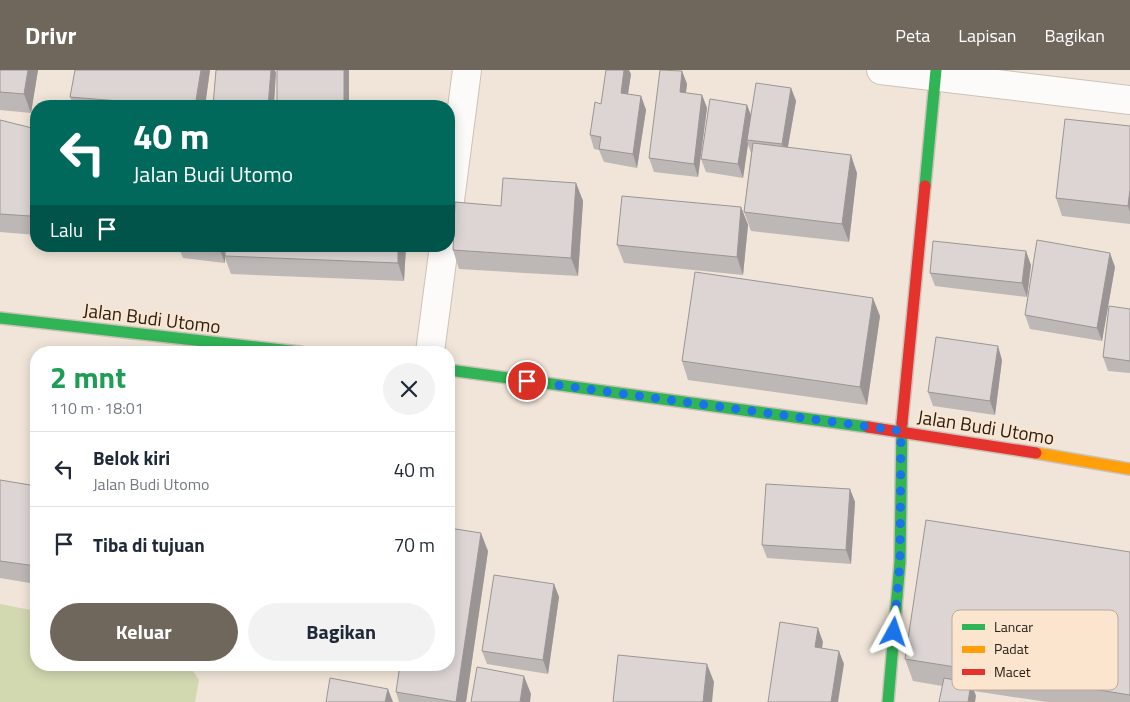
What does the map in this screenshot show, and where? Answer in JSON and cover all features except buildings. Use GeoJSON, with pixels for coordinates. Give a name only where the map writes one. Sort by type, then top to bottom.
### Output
{"type":"FeatureCollection","features":[{"type":"Feature","properties":{"kind":"street"},"geometry":{"type":"LineString","coordinates":[[455,162],[467,70]]}},
{"type":"Feature","properties":{"kind":"street"},"geometry":{"type":"LineString","coordinates":[[881,70],[936,74],[1130,100]]}},
{"type":"Feature","properties":{"kind":"street"},"geometry":{"type":"LineString","coordinates":[[888,702],[900,562],[901,431],[936,74]]}},
{"type":"Feature","properties":{"kind":"street"},"geometry":{"type":"LineString","coordinates":[[431,346],[443,252]]}},
{"type":"Feature","properties":{"kind":"street","name":"Jalan Budi Utomo"},"geometry":{"type":"LineString","coordinates":[[0,318],[247,346]]}},
{"type":"Feature","properties":{"kind":"street","name":"Jalan Budi Utomo"},"geometry":{"type":"LineString","coordinates":[[455,371],[901,431],[1130,469]]}},
{"type":"Feature","properties":{"kind":"green space"},"geometry":{"type":"Polygon","coordinates":[[[0,604],[30,610],[30,671],[193,671],[199,680],[195,702],[0,702],[0,604]]]}},
{"type":"Feature","properties":{"kind":"traffic: fast"},"geometry":{"type":"LineString","coordinates":[[925,186],[936,70]]}},
{"type":"Feature","properties":{"kind":"traffic: fast"},"geometry":{"type":"LineString","coordinates":[[0,318],[247,346]]}},
{"type":"Feature","properties":{"kind":"traffic: fast"},"geometry":{"type":"LineString","coordinates":[[455,371],[868,427]]}},
{"type":"Feature","properties":{"kind":"traffic: fast"},"geometry":{"type":"LineString","coordinates":[[888,702],[900,562],[902,423]]}},
{"type":"Feature","properties":{"kind":"traffic: slow"},"geometry":{"type":"LineString","coordinates":[[1036,453],[1130,469]]}},
{"type":"Feature","properties":{"kind":"traffic: jam"},"geometry":{"type":"LineString","coordinates":[[902,423],[925,186]]}},
{"type":"Feature","properties":{"kind":"traffic: jam"},"geometry":{"type":"LineString","coordinates":[[868,427],[1036,453]]}},
{"type":"Feature","properties":{"kind":"route"},"geometry":{"type":"LineString","coordinates":[[527,381],[901,431],[900,562],[894,632]]}}]}
